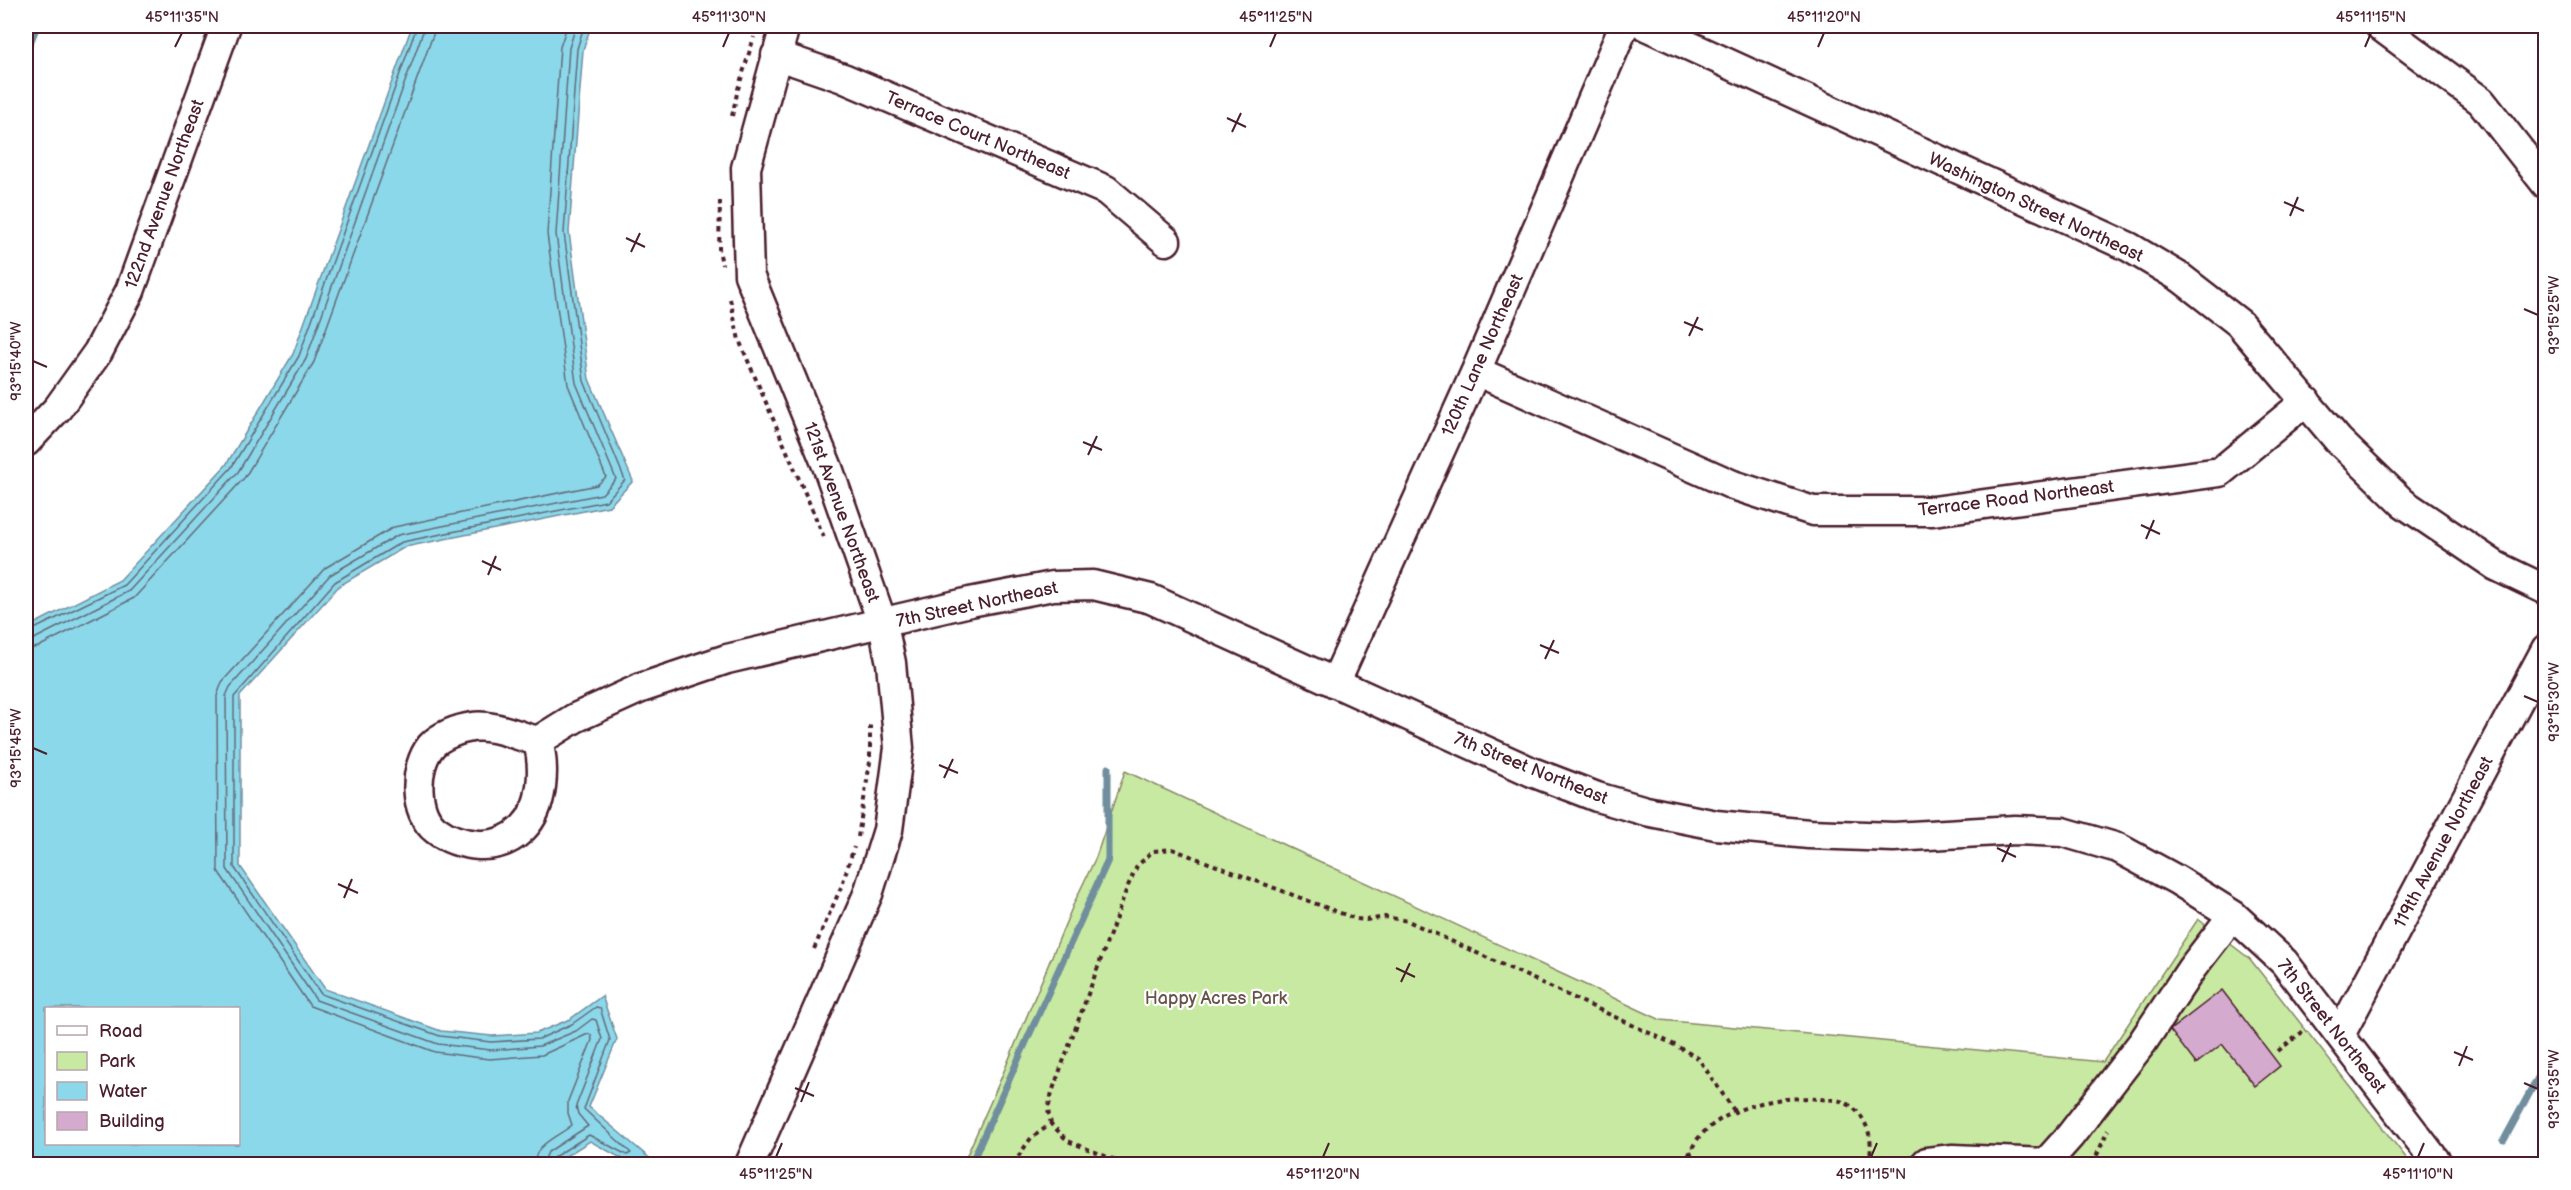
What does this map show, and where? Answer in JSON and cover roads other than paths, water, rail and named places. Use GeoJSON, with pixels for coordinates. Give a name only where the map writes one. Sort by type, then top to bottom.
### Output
{"type":"FeatureCollection","features":[{"type":"Feature","properties":{"kind":"street","name":"122nd Avenue Northeast"},"geometry":{"type":"LineString","coordinates":[[26,442],[58,408],[98,352],[130,291],[226,26]]}},
{"type":"Feature","properties":{"kind":"street","name":"121st Avenue Northeast"},"geometry":{"type":"LineString","coordinates":[[750,1164],[868,894],[888,830],[899,748],[891,663],[883,625],[828,468],[749,275],[746,168],[785,26]]}},
{"type":"Feature","properties":{"kind":"street","name":"120th Lane Northeast"},"geometry":{"type":"LineString","coordinates":[[1335,683],[1476,371],[1624,26]]}},
{"type":"Feature","properties":{"kind":"street","name":"Washington Street Northeast"},"geometry":{"type":"LineString","coordinates":[[1646,26],[2129,247],[2181,278],[2239,323],[2338,440],[2403,502],[2496,566],[2546,590]]}},
{"type":"Feature","properties":{"kind":"street"},"geometry":{"type":"LineString","coordinates":[[2380,26],[2481,101],[2546,184]]}},
{"type":"Feature","properties":{"kind":"street","name":"Terrace Court Northeast"},"geometry":{"type":"LineString","coordinates":[[776,55],[843,78],[1106,190],[1166,241]]}},
{"type":"Feature","properties":{"kind":"street","name":"Terrace Road Northeast"},"geometry":{"type":"LineString","coordinates":[[1476,371],[1733,485],[1813,511],[1933,511],[2220,472],[2306,401]]}},
{"type":"Feature","properties":{"kind":"street","name":"7th Street Northeast"},"geometry":{"type":"LineString","coordinates":[[538,741],[575,718],[641,688],[727,659],[883,625],[970,602],[1053,586],[1093,585],[1151,599],[1532,772],[1597,797],[1646,811],[1716,825],[1809,834],[1894,837],[2015,830],[2063,832],[2118,848],[2177,880],[2233,915],[2284,962],[2438,1164]]}},
{"type":"Feature","properties":{"kind":"street","name":"119th Avenue Northeast"},"geometry":{"type":"LineString","coordinates":[[2332,1025],[2546,648]]}},
{"type":"Feature","properties":{"kind":"street"},"geometry":{"type":"LineString","coordinates":[[472,727],[495,728],[538,741],[543,758],[536,807],[526,826],[508,841],[485,845],[460,844],[435,830],[420,806],[422,763],[431,746],[447,735],[472,727]]}},
{"type":"Feature","properties":{"kind":"street"},"geometry":{"type":"LineString","coordinates":[[1925,1164],[1927,1161],[1953,1159],[1987,1163],[2045,1164],[2070,1136],[2142,1043],[2192,968],[2233,915]]}},
{"type":"Feature","properties":{"kind":"water"},"geometry":{"type":"Polygon","coordinates":[[[412,26],[591,26],[583,50],[569,232],[589,379],[633,481],[609,506],[405,547],[339,586],[240,696],[240,866],[325,989],[441,1031],[492,1036],[537,1033],[570,1019],[602,996],[617,1039],[589,1107],[653,1161],[653,1164],[632,1164],[590,1141],[553,1164],[26,1164],[26,628],[120,580],[226,465],[293,354],[412,26]]]}},
{"type":"Feature","properties":{"kind":"waterway"},"geometry":{"type":"LineString","coordinates":[[26,53],[37,26]]}},
{"type":"Feature","properties":{"kind":"waterway"},"geometry":{"type":"LineString","coordinates":[[971,1164],[1108,860],[1108,768]]}},
{"type":"Feature","properties":{"kind":"waterway"},"geometry":{"type":"LineString","coordinates":[[2504,1140],[2546,1063]]}},
{"type":"Feature","properties":{"kind":"park label","name":"Happy Acres Park"},"geometry":{"type":"Point","coordinates":[1216,998]}}]}
